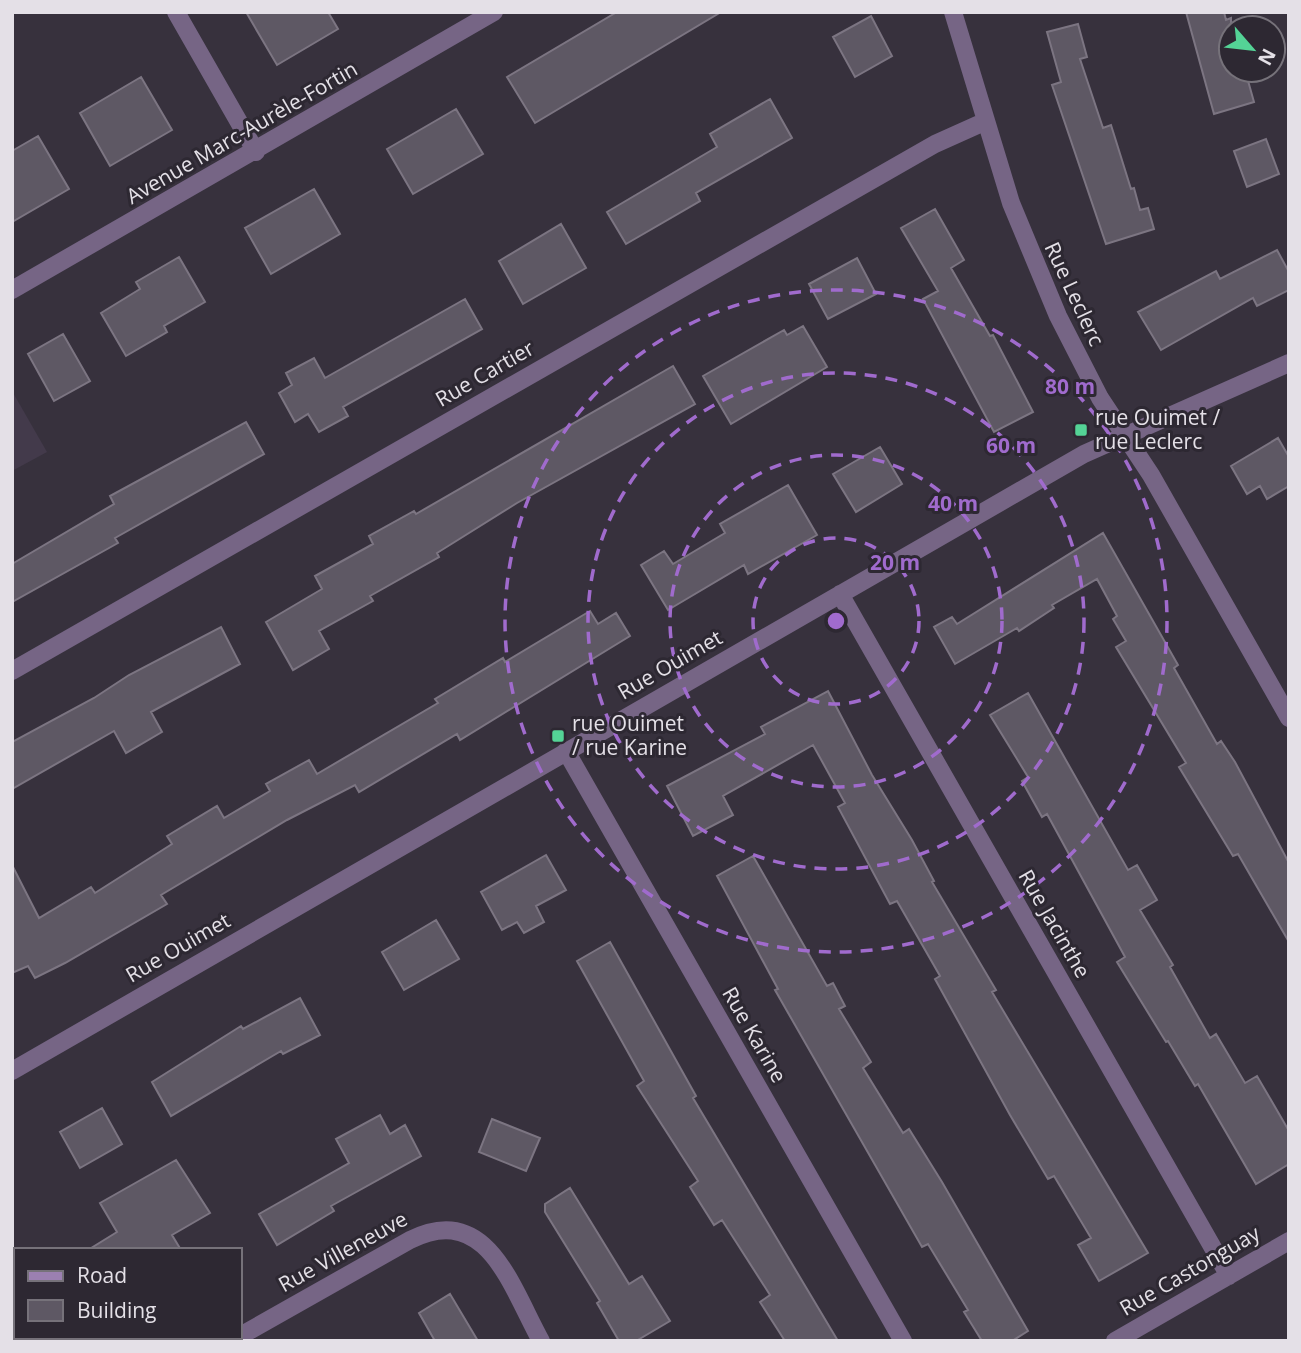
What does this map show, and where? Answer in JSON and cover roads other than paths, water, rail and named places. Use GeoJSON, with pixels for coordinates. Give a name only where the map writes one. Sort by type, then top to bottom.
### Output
{"type":"FeatureCollection","features":[{"type":"Feature","properties":{"kind":"street"},"geometry":{"type":"LineString","coordinates":[[176,12],[256,152]]}},
{"type":"Feature","properties":{"kind":"street","name":"Avenue Marc-Aurèle-Fortin"},"geometry":{"type":"LineString","coordinates":[[12,290],[256,152],[494,12]]}},
{"type":"Feature","properties":{"kind":"street","name":"Rue Leclerc"},"geometry":{"type":"LineString","coordinates":[[953,12],[984,122],[1015,215],[1046,290],[1100,398],[1151,475],[1289,718]]}},
{"type":"Feature","properties":{"kind":"street","name":"Rue Cartier"},"geometry":{"type":"LineString","coordinates":[[12,671],[935,144],[984,122]]}},
{"type":"Feature","properties":{"kind":"street","name":"Rue Ouimet"},"geometry":{"type":"LineString","coordinates":[[12,1071],[1084,454],[1289,363]]}},
{"type":"Feature","properties":{"kind":"street","name":"Rue Jacinthe"},"geometry":{"type":"LineString","coordinates":[[840,594],[1229,1276]]}},
{"type":"Feature","properties":{"kind":"street","name":"Rue Karine"},"geometry":{"type":"LineString","coordinates":[[566,751],[903,1341]]}},
{"type":"Feature","properties":{"kind":"street","name":"Rue Villeneuve"},"geometry":{"type":"LineString","coordinates":[[242,1334],[410,1240],[440,1229],[467,1233],[490,1250],[541,1341]]}},
{"type":"Feature","properties":{"kind":"street","name":"Rue Castonguay"},"geometry":{"type":"LineString","coordinates":[[1115,1341],[1289,1241]]}},
{"type":"Feature","properties":{"kind":"place","name":"rue Ouimet / rue Leclerc"},"geometry":{"type":"Point","coordinates":[1081,430]}},
{"type":"Feature","properties":{"kind":"place","name":"rue Ouimet / rue Karine"},"geometry":{"type":"Point","coordinates":[558,736]}}]}
